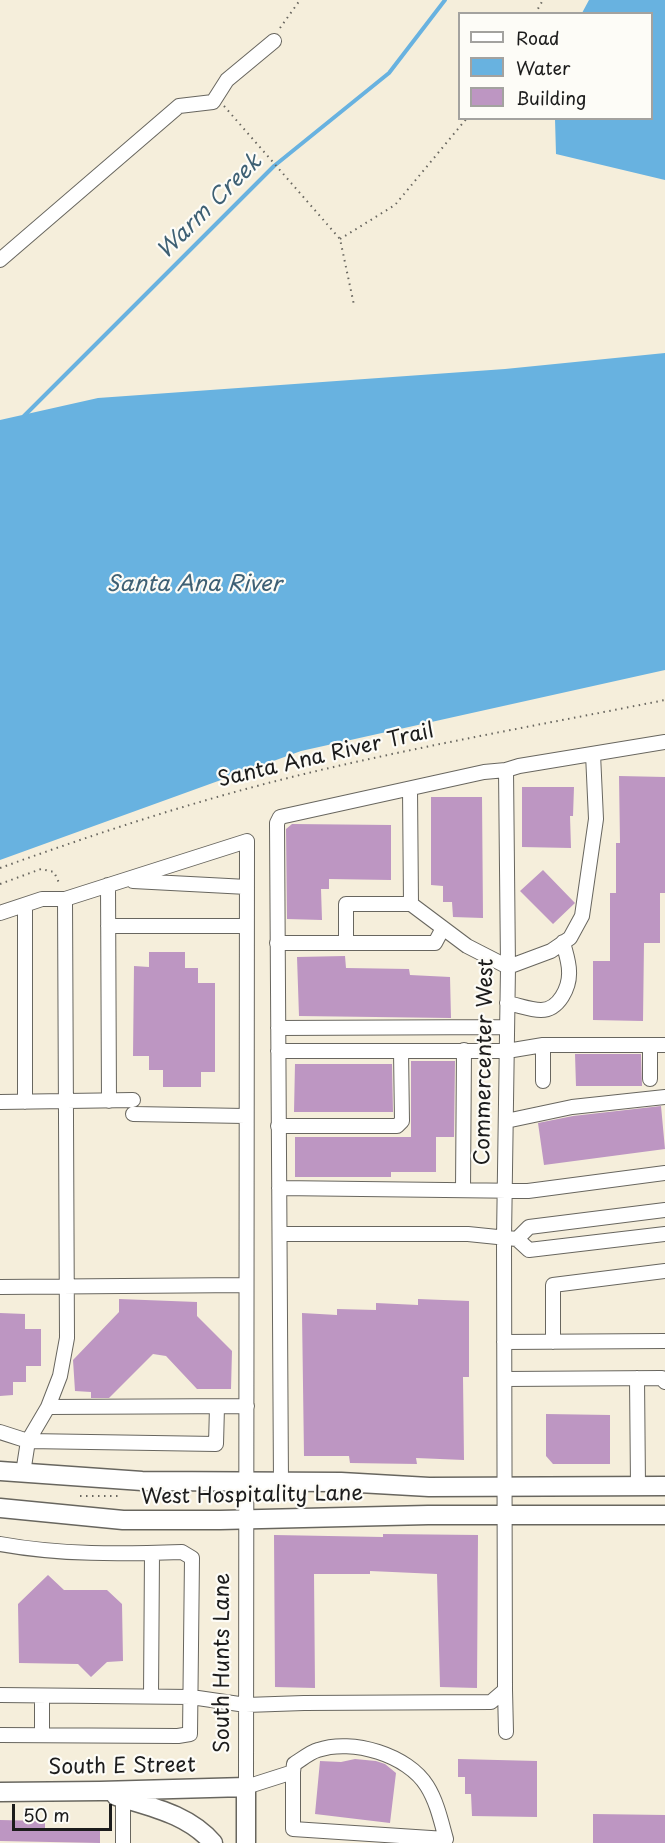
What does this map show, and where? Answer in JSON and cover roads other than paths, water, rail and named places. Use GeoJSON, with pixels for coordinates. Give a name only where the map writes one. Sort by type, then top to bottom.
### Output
{"type":"FeatureCollection","features":[{"type":"Feature","properties":{"kind":"main road","name":"West Hospitality Lane"},"geometry":{"type":"LineString","coordinates":[[0,1471],[142,1481],[505,1487],[665,1486]]}},
{"type":"Feature","properties":{"kind":"main road","name":"West Hospitality Lane"},"geometry":{"type":"LineString","coordinates":[[0,1508],[109,1520],[665,1515]]}},
{"type":"Feature","properties":{"kind":"main road","name":"South E Street"},"geometry":{"type":"LineString","coordinates":[[0,1792],[246,1787]]}},
{"type":"Feature","properties":{"kind":"main road","name":"South Hunts Lane"},"geometry":{"type":"LineString","coordinates":[[246,1787],[246,1843]]}},
{"type":"Feature","properties":{"kind":"main road"},"geometry":{"type":"LineString","coordinates":[[100,1791],[181,1818],[194,1825],[213,1843]]}},
{"type":"Feature","properties":{"kind":"street"},"geometry":{"type":"LineString","coordinates":[[0,260],[179,106],[213,102],[227,80],[274,41]]}},
{"type":"Feature","properties":{"kind":"street"},"geometry":{"type":"LineString","coordinates":[[281,1482],[277,943],[277,823],[280,817],[484,772],[665,742]]}},
{"type":"Feature","properties":{"kind":"street"},"geometry":{"type":"LineString","coordinates":[[346,943],[346,904],[411,904],[467,946],[508,967],[551,951],[570,938],[582,916],[597,819],[593,754]]}},
{"type":"Feature","properties":{"kind":"street","name":"Commercenter West"},"geometry":{"type":"LineString","coordinates":[[506,770],[508,967],[505,1190],[511,1239],[504,1342],[506,1732]]}},
{"type":"Feature","properties":{"kind":"street"},"geometry":{"type":"LineString","coordinates":[[410,789],[411,904]]}},
{"type":"Feature","properties":{"kind":"street","name":"South Hunts Lane"},"geometry":{"type":"LineString","coordinates":[[125,880],[247,841],[246,1787]]}},
{"type":"Feature","properties":{"kind":"street"},"geometry":{"type":"LineString","coordinates":[[0,913],[42,899],[65,899],[125,880],[247,887]]}},
{"type":"Feature","properties":{"kind":"street"},"geometry":{"type":"LineString","coordinates":[[108,885],[109,1101]]}},
{"type":"Feature","properties":{"kind":"street"},"geometry":{"type":"LineString","coordinates":[[23,1473],[28,1440],[48,1407],[60,1376],[67,1338],[65,899]]}},
{"type":"Feature","properties":{"kind":"street"},"geometry":{"type":"LineString","coordinates":[[25,905],[25,1102]]}},
{"type":"Feature","properties":{"kind":"street"},"geometry":{"type":"LineString","coordinates":[[108,926],[246,926]]}},
{"type":"Feature","properties":{"kind":"street"},"geometry":{"type":"LineString","coordinates":[[277,943],[435,943],[443,928]]}},
{"type":"Feature","properties":{"kind":"street"},"geometry":{"type":"LineString","coordinates":[[507,1002],[541,1010],[552,1007],[561,1000],[569,971],[563,942]]}},
{"type":"Feature","properties":{"kind":"street"},"geometry":{"type":"LineString","coordinates":[[278,1028],[507,1027]]}},
{"type":"Feature","properties":{"kind":"street"},"geometry":{"type":"LineString","coordinates":[[278,1051],[507,1051],[543,1045],[665,1045]]}},
{"type":"Feature","properties":{"kind":"street"},"geometry":{"type":"LineString","coordinates":[[543,1045],[543,1081]]}},
{"type":"Feature","properties":{"kind":"street"},"geometry":{"type":"LineString","coordinates":[[650,1045],[650,1079]]}},
{"type":"Feature","properties":{"kind":"street"},"geometry":{"type":"LineString","coordinates":[[463,1190],[464,1050]]}},
{"type":"Feature","properties":{"kind":"street"},"geometry":{"type":"LineString","coordinates":[[278,1126],[397,1126],[402,1121],[401,1051]]}},
{"type":"Feature","properties":{"kind":"street"},"geometry":{"type":"LineString","coordinates":[[506,1121],[572,1107],[665,1097]]}},
{"type":"Feature","properties":{"kind":"street"},"geometry":{"type":"LineString","coordinates":[[0,1102],[109,1101],[134,1107],[245,1116]]}},
{"type":"Feature","properties":{"kind":"street"},"geometry":{"type":"LineString","coordinates":[[279,1188],[528,1191],[665,1173]]}},
{"type":"Feature","properties":{"kind":"street"},"geometry":{"type":"LineString","coordinates":[[511,1239],[529,1227],[665,1210]]}},
{"type":"Feature","properties":{"kind":"street"},"geometry":{"type":"LineString","coordinates":[[280,1234],[468,1234],[511,1239],[529,1250],[665,1234]]}},
{"type":"Feature","properties":{"kind":"street"},"geometry":{"type":"LineString","coordinates":[[553,1342],[553,1285],[665,1271]]}},
{"type":"Feature","properties":{"kind":"street"},"geometry":{"type":"LineString","coordinates":[[0,1287],[246,1285]]}},
{"type":"Feature","properties":{"kind":"street"},"geometry":{"type":"LineString","coordinates":[[504,1342],[665,1341]]}},
{"type":"Feature","properties":{"kind":"street"},"geometry":{"type":"LineString","coordinates":[[637,1378],[638,1486]]}},
{"type":"Feature","properties":{"kind":"street"},"geometry":{"type":"LineString","coordinates":[[505,1379],[662,1378],[665,1382]]}},
{"type":"Feature","properties":{"kind":"street"},"geometry":{"type":"LineString","coordinates":[[48,1407],[247,1406]]}},
{"type":"Feature","properties":{"kind":"street"},"geometry":{"type":"LineString","coordinates":[[0,1432],[28,1440],[216,1444],[217,1407]]}},
{"type":"Feature","properties":{"kind":"street"},"geometry":{"type":"LineString","coordinates":[[0,1544],[75,1552],[182,1552],[192,1558],[190,1734],[178,1736],[0,1735]]}},
{"type":"Feature","properties":{"kind":"street"},"geometry":{"type":"LineString","coordinates":[[151,1696],[152,1553]]}},
{"type":"Feature","properties":{"kind":"street"},"geometry":{"type":"LineString","coordinates":[[0,1695],[191,1697],[246,1705],[491,1702],[505,1690]]}},
{"type":"Feature","properties":{"kind":"street"},"geometry":{"type":"LineString","coordinates":[[42,1696],[42,1735]]}},
{"type":"Feature","properties":{"kind":"street"},"geometry":{"type":"LineString","coordinates":[[344,1745],[386,1755],[402,1763],[426,1785],[439,1812],[446,1839],[293,1829],[293,1772],[294,1764],[317,1750],[326,1748],[344,1745]]}},
{"type":"Feature","properties":{"kind":"street"},"geometry":{"type":"LineString","coordinates":[[246,1787],[293,1772]]}},
{"type":"Feature","properties":{"kind":"street"},"geometry":{"type":"LineString","coordinates":[[123,1798],[123,1843]]}},
{"type":"Feature","properties":{"kind":"water"},"geometry":{"type":"Polygon","coordinates":[[[589,0],[665,0],[665,180],[556,154],[555,120],[653,120],[653,12],[583,12],[589,0]]]}},
{"type":"Feature","properties":{"kind":"water","name":"Santa Ana River"},"geometry":{"type":"Polygon","coordinates":[[[665,353],[665,670],[301,751],[0,860],[0,420],[98,398],[505,369],[665,353]]]}},
{"type":"Feature","properties":{"kind":"waterway","name":"Warm Creek"},"geometry":{"type":"LineString","coordinates":[[24,416],[274,166],[389,73],[445,0]]}}]}
